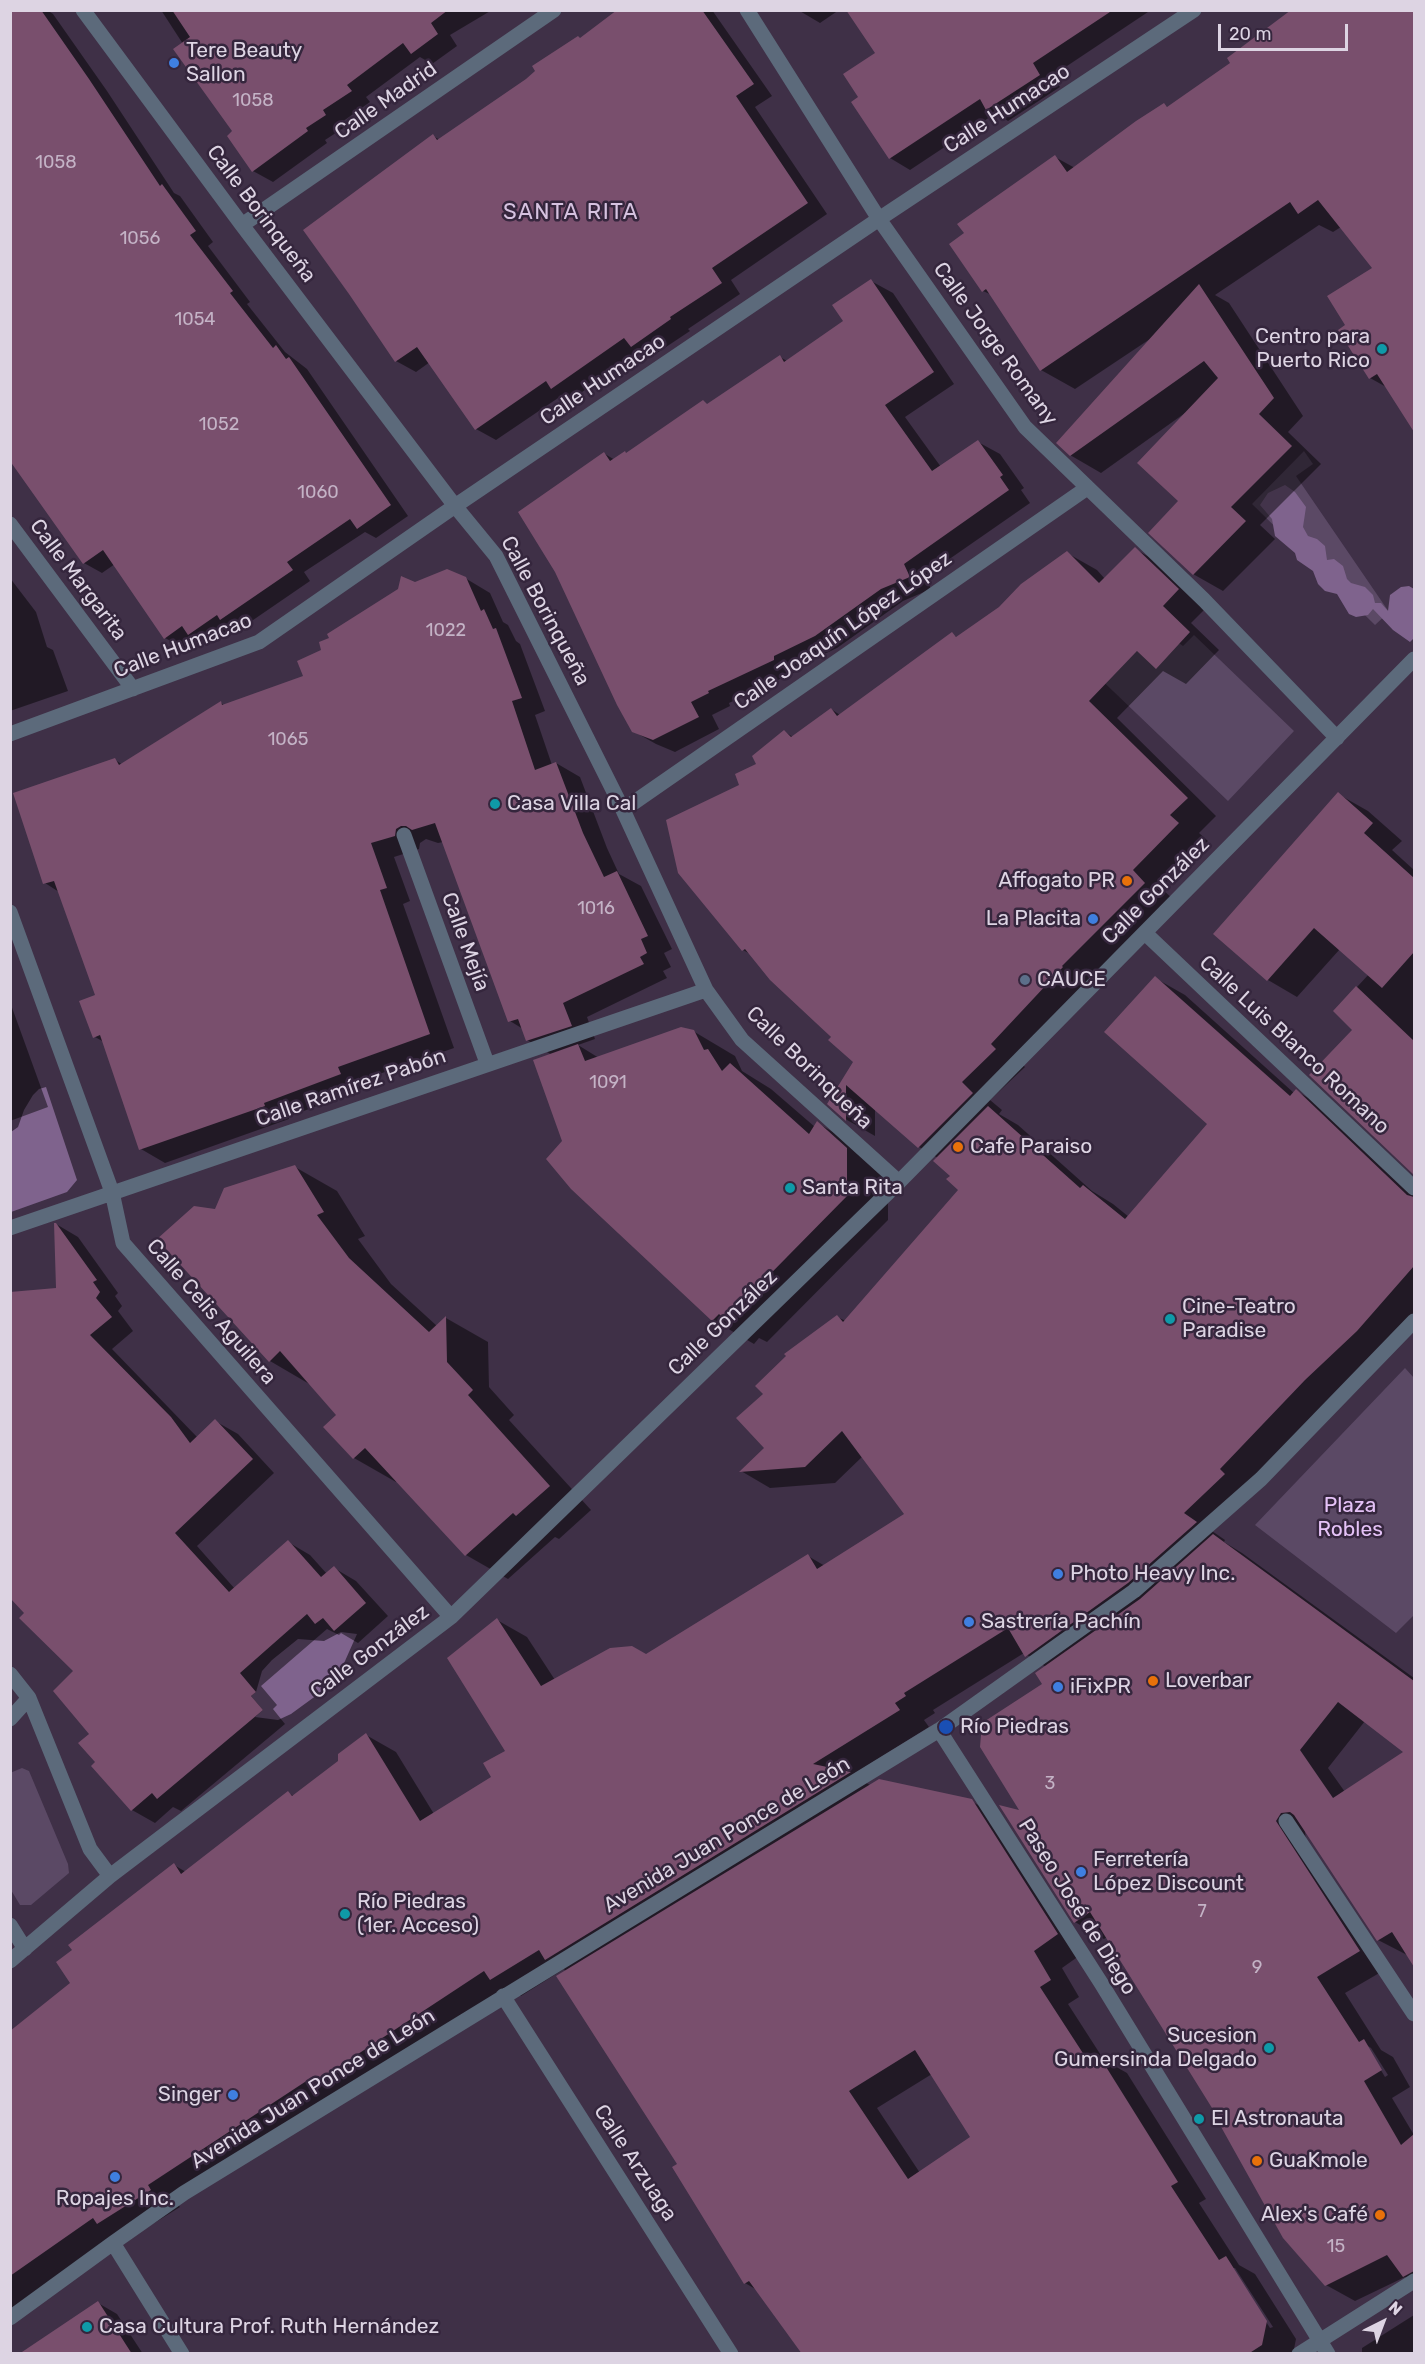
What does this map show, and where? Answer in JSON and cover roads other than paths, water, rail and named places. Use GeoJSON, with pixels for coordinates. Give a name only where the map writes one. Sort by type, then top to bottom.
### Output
{"type":"FeatureCollection","features":[{"type":"Feature","properties":{"kind":"street","name":"Calle Borinqueña"},"geometry":{"type":"LineString","coordinates":[[84,10],[242,225],[455,506],[496,556],[623,810],[706,990],[742,1040],[898,1182]]}},
{"type":"Feature","properties":{"kind":"street","name":"Calle Madrid"},"geometry":{"type":"LineString","coordinates":[[242,225],[554,10]]}},
{"type":"Feature","properties":{"kind":"street","name":"Calle Jorge Romany"},"geometry":{"type":"LineString","coordinates":[[747,10],[879,219],[1024,427],[1204,600],[1337,738]]}},
{"type":"Feature","properties":{"kind":"street","name":"Calle Humacao"},"geometry":{"type":"LineString","coordinates":[[10,734],[259,642],[455,506],[879,219],[1194,10]]}},
{"type":"Feature","properties":{"kind":"street","name":"Calle Joaquín López López"},"geometry":{"type":"LineString","coordinates":[[623,810],[1087,488]]}},
{"type":"Feature","properties":{"kind":"street","name":"Calle Margarita"},"geometry":{"type":"LineString","coordinates":[[10,524],[134,689]]}},
{"type":"Feature","properties":{"kind":"street","name":"Calle González"},"geometry":{"type":"LineString","coordinates":[[10,1961],[110,1876],[451,1617],[898,1182],[1414,659]]}},
{"type":"Feature","properties":{"kind":"street","name":"Calle Mejía"},"geometry":{"type":"LineString","coordinates":[[404,835],[487,1063]]}},
{"type":"Feature","properties":{"kind":"street","name":"Calle Celis Aguilera"},"geometry":{"type":"LineString","coordinates":[[10,912],[112,1192],[123,1243],[451,1617]]}},
{"type":"Feature","properties":{"kind":"street","name":"Calle Luis Blanco Romano"},"geometry":{"type":"LineString","coordinates":[[1145,933],[1414,1188]]}},
{"type":"Feature","properties":{"kind":"street","name":"Calle Ramírez Pabón"},"geometry":{"type":"LineString","coordinates":[[10,1228],[706,990]]}},
{"type":"Feature","properties":{"kind":"street","name":"Avenida Juan Ponce de León"},"geometry":{"type":"LineString","coordinates":[[10,2318],[184,2193],[939,1730],[1134,1591],[1261,1479],[1414,1322]]}},
{"type":"Feature","properties":{"kind":"street"},"geometry":{"type":"LineString","coordinates":[[10,1674],[29,1698],[90,1849],[110,1876]]}},
{"type":"Feature","properties":{"kind":"street"},"geometry":{"type":"LineString","coordinates":[[10,1719],[29,1698]]}},
{"type":"Feature","properties":{"kind":"street","name":"Paseo José de Diego"},"geometry":{"type":"LineString","coordinates":[[939,1730],[1101,1983],[1328,2354]]}},
{"type":"Feature","properties":{"kind":"street"},"geometry":{"type":"LineString","coordinates":[[1286,1821],[1414,2014]]}},
{"type":"Feature","properties":{"kind":"street"},"geometry":{"type":"LineString","coordinates":[[10,1925],[25,1949]]}},
{"type":"Feature","properties":{"kind":"street","name":"Calle Arzuaga"},"geometry":{"type":"LineString","coordinates":[[503,1996],[731,2354]]}},
{"type":"Feature","properties":{"kind":"street"},"geometry":{"type":"LineString","coordinates":[[113,2243],[182,2354]]}},
{"type":"Feature","properties":{"kind":"street"},"geometry":{"type":"LineString","coordinates":[[1299,2354],[1414,2281]]}},
{"type":"Feature","properties":{"kind":"place","name":"Tere Beauty Sallon"},"geometry":{"type":"Point","coordinates":[174,63]}},
{"type":"Feature","properties":{"kind":"place","name":"Centro para Puerto Rico"},"geometry":{"type":"Point","coordinates":[1382,349]}},
{"type":"Feature","properties":{"kind":"place","name":"Casa Villa Cal"},"geometry":{"type":"Point","coordinates":[495,804]}},
{"type":"Feature","properties":{"kind":"place","name":"Affogato PR"},"geometry":{"type":"Point","coordinates":[1127,881]}},
{"type":"Feature","properties":{"kind":"place","name":"La Placita"},"geometry":{"type":"Point","coordinates":[1093,919]}},
{"type":"Feature","properties":{"kind":"place","name":"CAUCE"},"geometry":{"type":"Point","coordinates":[1025,980]}},
{"type":"Feature","properties":{"kind":"place","name":"Cafe Paraiso"},"geometry":{"type":"Point","coordinates":[958,1147]}},
{"type":"Feature","properties":{"kind":"place","name":"Santa Rita"},"geometry":{"type":"Point","coordinates":[790,1188]}},
{"type":"Feature","properties":{"kind":"place","name":"Cine-Teatro Paradise"},"geometry":{"type":"Point","coordinates":[1170,1319]}},
{"type":"Feature","properties":{"kind":"place","name":"Photo Heavy Inc."},"geometry":{"type":"Point","coordinates":[1058,1574]}},
{"type":"Feature","properties":{"kind":"place","name":"Sastrería Pachín"},"geometry":{"type":"Point","coordinates":[969,1622]}},
{"type":"Feature","properties":{"kind":"place","name":"Loverbar"},"geometry":{"type":"Point","coordinates":[1153,1681]}},
{"type":"Feature","properties":{"kind":"place","name":"iFixPR"},"geometry":{"type":"Point","coordinates":[1058,1687]}},
{"type":"Feature","properties":{"kind":"place","name":"Río Piedras"},"geometry":{"type":"Point","coordinates":[946,1727]}},
{"type":"Feature","properties":{"kind":"place","name":"Ferretería López Discount"},"geometry":{"type":"Point","coordinates":[1081,1872]}},
{"type":"Feature","properties":{"kind":"place","name":"Río Piedras (1er. Acceso)"},"geometry":{"type":"Point","coordinates":[345,1914]}},
{"type":"Feature","properties":{"kind":"place","name":"Sucesion Gumersinda Delgado"},"geometry":{"type":"Point","coordinates":[1269,2048]}},
{"type":"Feature","properties":{"kind":"place","name":"Singer"},"geometry":{"type":"Point","coordinates":[233,2095]}},
{"type":"Feature","properties":{"kind":"place","name":"El Astronauta"},"geometry":{"type":"Point","coordinates":[1199,2119]}},
{"type":"Feature","properties":{"kind":"place","name":"GuaKmole"},"geometry":{"type":"Point","coordinates":[1257,2161]}},
{"type":"Feature","properties":{"kind":"place","name":"Ropajes Inc."},"geometry":{"type":"Point","coordinates":[115,2177]}},
{"type":"Feature","properties":{"kind":"place","name":"Alex's Café"},"geometry":{"type":"Point","coordinates":[1380,2215]}},
{"type":"Feature","properties":{"kind":"place","name":"Casa Cultura Prof. Ruth Hernández"},"geometry":{"type":"Point","coordinates":[87,2327]}},
{"type":"Feature","properties":{"kind":"district","name":"SANTA RITA"},"geometry":{"type":"Point","coordinates":[571,213]}},
{"type":"Feature","properties":{"kind":"park label","name":"Plaza Robles"},"geometry":{"type":"Point","coordinates":[1350,1518]}}]}
